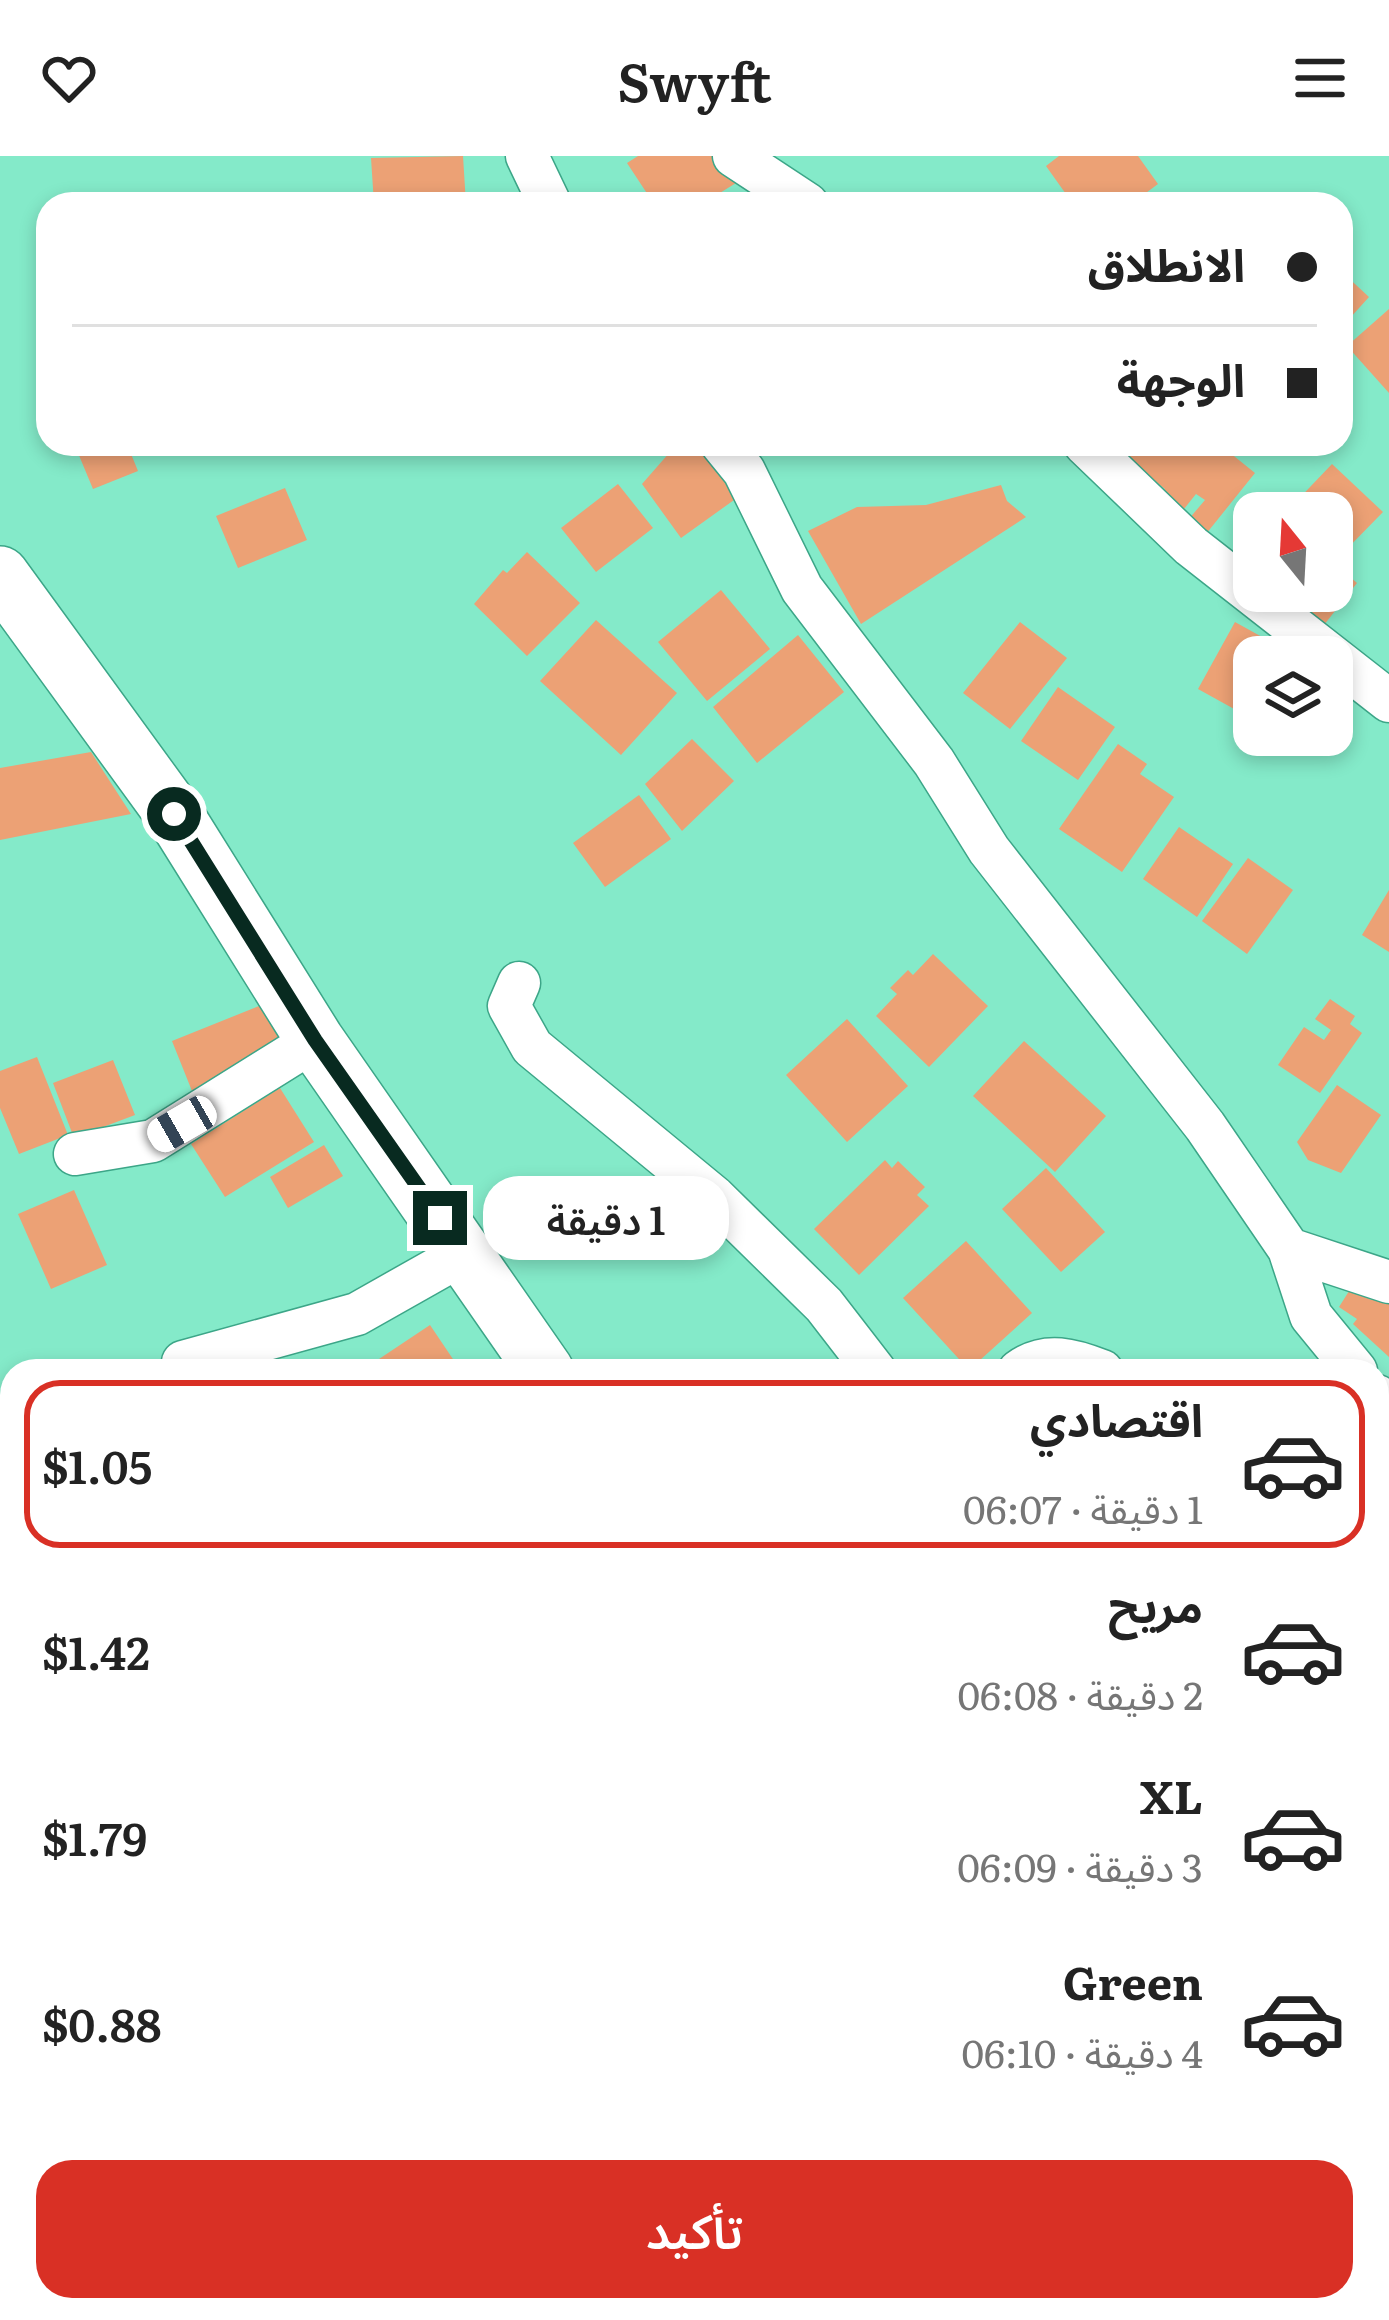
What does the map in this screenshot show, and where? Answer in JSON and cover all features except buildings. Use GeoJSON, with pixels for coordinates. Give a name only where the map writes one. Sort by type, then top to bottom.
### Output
{"type":"FeatureCollection","features":[{"type":"Feature","properties":{"kind":"main road"},"geometry":{"type":"LineString","coordinates":[[0,575],[174,814],[315,1040],[537,1359]]}},
{"type":"Feature","properties":{"kind":"street"},"geometry":{"type":"LineString","coordinates":[[527,156],[544,192]]}},
{"type":"Feature","properties":{"kind":"street"},"geometry":{"type":"LineString","coordinates":[[734,156],[789,192]]}},
{"type":"Feature","properties":{"kind":"street"},"geometry":{"type":"LineString","coordinates":[[732,456],[744,471],[802,589],[934,762],[988,850],[1217,1142],[1289,1249],[1311,1316],[1317,1359]]}},
{"type":"Feature","properties":{"kind":"street"},"geometry":{"type":"LineString","coordinates":[[1097,456],[1191,546],[1389,701]]}},
{"type":"Feature","properties":{"kind":"street"},"geometry":{"type":"LineString","coordinates":[[519,982],[509,1006],[532,1047],[728,1210],[824,1305],[866,1359]]}},
{"type":"Feature","properties":{"kind":"street"},"geometry":{"type":"LineString","coordinates":[[75,1154],[153,1142],[315,1040]]}},
{"type":"Feature","properties":{"kind":"street"},"geometry":{"type":"LineString","coordinates":[[1289,1249],[1389,1282]]}},
{"type":"Feature","properties":{"kind":"street"},"geometry":{"type":"LineString","coordinates":[[194,1359],[357,1314],[465,1253]]}},
{"type":"Feature","properties":{"kind":"street"},"geometry":{"type":"LineString","coordinates":[[1311,1316],[1347,1359]]}},
{"type":"Feature","properties":{"kind":"route"},"geometry":{"type":"LineString","coordinates":[[174,814],[315,1040],[440,1218]]}}]}
